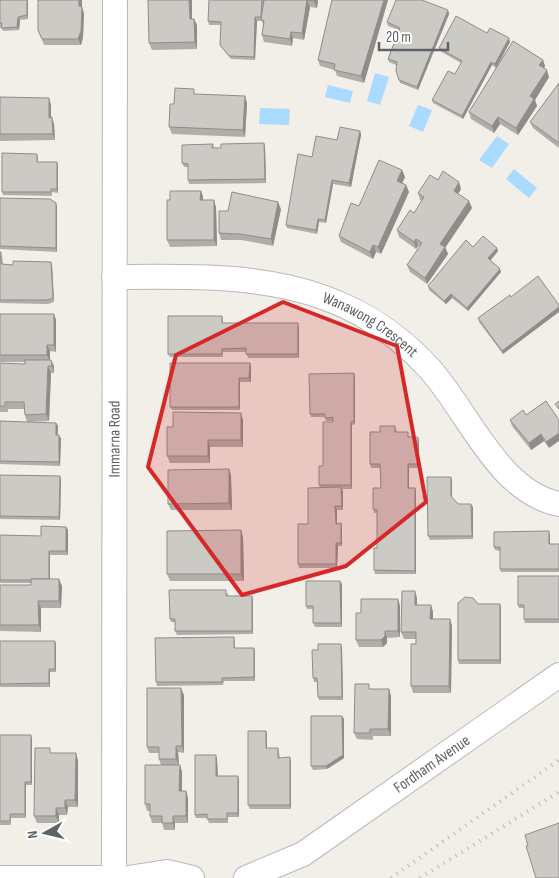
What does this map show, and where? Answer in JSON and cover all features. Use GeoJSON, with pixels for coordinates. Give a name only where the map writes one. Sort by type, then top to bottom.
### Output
{"type":"FeatureCollection","features":[{"type":"Feature","properties":{"kind":"street","name":"Immarna Road"},"geometry":{"type":"LineString","coordinates":[[113,878],[115,0]]}},
{"type":"Feature","properties":{"kind":"street","name":"Wanawong Crescent"},"geometry":{"type":"LineString","coordinates":[[114,276],[240,278],[294,287],[340,303],[387,332],[428,368],[495,458],[521,488],[546,501],[559,504]]}},
{"type":"Feature","properties":{"kind":"street","name":"Fordham Avenue"},"geometry":{"type":"LineString","coordinates":[[278,878],[303,854],[559,674]]}},
{"type":"Feature","properties":{"kind":"street","name":"Fordham Avenue"},"geometry":{"type":"LineString","coordinates":[[246,878],[303,854]]}},
{"type":"Feature","properties":{"kind":"street"},"geometry":{"type":"LineString","coordinates":[[128,878],[167,872],[192,878]]}},
{"type":"Feature","properties":{"kind":"street"},"geometry":{"type":"LineString","coordinates":[[0,878],[113,878]]}},
{"type":"Feature","properties":{"kind":"highlighted area"},"geometry":{"type":"Polygon","coordinates":[[[283,302],[397,346],[426,502],[346,566],[242,595],[148,467],[176,355],[283,302]]]}},
{"type":"Feature","properties":{"kind":"water"},"geometry":{"type":"Polygon","coordinates":[[[375,73],[389,77],[380,105],[367,101],[375,73]]]}},
{"type":"Feature","properties":{"kind":"water"},"geometry":{"type":"Polygon","coordinates":[[[328,85],[353,91],[350,103],[325,97],[328,85]]]}},
{"type":"Feature","properties":{"kind":"water"},"geometry":{"type":"Polygon","coordinates":[[[418,105],[432,110],[423,132],[409,126],[418,105]]]}},
{"type":"Feature","properties":{"kind":"water"},"geometry":{"type":"Polygon","coordinates":[[[260,108],[290,109],[289,125],[259,124],[260,108]]]}},
{"type":"Feature","properties":{"kind":"water"},"geometry":{"type":"Polygon","coordinates":[[[497,136],[509,144],[492,168],[479,160],[497,136]]]}},
{"type":"Feature","properties":{"kind":"water"},"geometry":{"type":"Polygon","coordinates":[[[514,169],[537,188],[529,198],[506,179],[514,169]]]}},
{"type":"Feature","properties":{"kind":"building"},"geometry":{"type":"Polygon","coordinates":[[[0,0],[27,0],[27,15],[18,17],[17,27],[1,28],[0,0]]]}},
{"type":"Feature","properties":{"kind":"building"},"geometry":{"type":"Polygon","coordinates":[[[38,0],[79,0],[79,6],[82,7],[81,31],[78,39],[42,39],[38,30],[38,0]]]}},
{"type":"Feature","properties":{"kind":"building"},"geometry":{"type":"Polygon","coordinates":[[[148,0],[189,0],[190,19],[194,19],[195,42],[149,43],[148,0]]]}},
{"type":"Feature","properties":{"kind":"building"},"geometry":{"type":"Polygon","coordinates":[[[209,0],[262,0],[261,17],[255,17],[254,57],[229,56],[220,45],[221,22],[208,21],[209,0]]]}},
{"type":"Feature","properties":{"kind":"building"},"geometry":{"type":"Polygon","coordinates":[[[264,0],[307,0],[302,33],[291,32],[290,39],[262,35],[264,21],[261,19],[264,0]]]}},
{"type":"Feature","properties":{"kind":"building"},"geometry":{"type":"Polygon","coordinates":[[[332,0],[384,0],[361,76],[334,70],[335,64],[318,60],[332,0]]]}},
{"type":"Feature","properties":{"kind":"building"},"geometry":{"type":"Polygon","coordinates":[[[396,0],[422,0],[448,10],[417,87],[399,80],[396,71],[397,62],[388,59],[400,28],[387,22],[396,0]]]}},
{"type":"Feature","properties":{"kind":"building"},"geometry":{"type":"Polygon","coordinates":[[[456,16],[487,33],[490,28],[509,38],[495,64],[491,62],[462,116],[432,100],[448,71],[455,74],[462,61],[439,48],[456,16]]]}},
{"type":"Feature","properties":{"kind":"building"},"geometry":{"type":"Polygon","coordinates":[[[513,41],[543,60],[539,65],[547,70],[530,96],[534,99],[516,128],[498,117],[492,126],[469,112],[513,41]]]}},
{"type":"Feature","properties":{"kind":"building"},"geometry":{"type":"Polygon","coordinates":[[[559,83],[559,143],[530,122],[559,83]]]}},
{"type":"Feature","properties":{"kind":"building"},"geometry":{"type":"Polygon","coordinates":[[[175,88],[194,89],[194,94],[245,96],[243,130],[169,127],[170,104],[174,104],[175,88]]]}},
{"type":"Feature","properties":{"kind":"building"},"geometry":{"type":"Polygon","coordinates":[[[0,97],[49,98],[49,118],[52,117],[53,134],[0,134],[0,97]]]}},
{"type":"Feature","properties":{"kind":"building"},"geometry":{"type":"Polygon","coordinates":[[[340,127],[360,131],[349,183],[332,180],[325,220],[318,219],[316,230],[286,225],[298,154],[312,157],[316,136],[337,140],[340,127]]]}},
{"type":"Feature","properties":{"kind":"building"},"geometry":{"type":"Polygon","coordinates":[[[264,143],[265,179],[188,180],[188,164],[182,163],[182,145],[213,144],[212,148],[221,148],[221,144],[264,143]]]}},
{"type":"Feature","properties":{"kind":"building"},"geometry":{"type":"Polygon","coordinates":[[[2,153],[37,154],[37,162],[57,162],[57,189],[51,189],[51,192],[2,192],[2,153]]]}},
{"type":"Feature","properties":{"kind":"building"},"geometry":{"type":"Polygon","coordinates":[[[379,160],[402,170],[397,181],[406,185],[378,247],[373,245],[370,252],[339,236],[351,203],[359,206],[379,160]]]}},
{"type":"Feature","properties":{"kind":"building"},"geometry":{"type":"Polygon","coordinates":[[[443,171],[459,182],[454,191],[469,201],[440,244],[445,247],[425,278],[407,265],[422,243],[416,239],[414,242],[397,230],[410,210],[414,213],[424,197],[418,193],[430,175],[438,180],[443,171]]]}},
{"type":"Feature","properties":{"kind":"building"},"geometry":{"type":"Polygon","coordinates":[[[170,191],[201,191],[200,200],[214,200],[214,240],[167,240],[167,200],[170,200],[170,191]]]}},
{"type":"Feature","properties":{"kind":"building"},"geometry":{"type":"Polygon","coordinates":[[[232,192],[278,202],[271,239],[219,233],[219,211],[228,211],[232,192]]]}},
{"type":"Feature","properties":{"kind":"building"},"geometry":{"type":"Polygon","coordinates":[[[0,198],[50,199],[56,203],[56,248],[0,246],[0,198]]]}},
{"type":"Feature","properties":{"kind":"building"},"geometry":{"type":"Polygon","coordinates":[[[483,236],[497,248],[488,258],[500,269],[467,308],[451,294],[444,301],[428,286],[466,240],[473,247],[483,236]]]}},
{"type":"Feature","properties":{"kind":"building"},"geometry":{"type":"Polygon","coordinates":[[[0,252],[1,264],[13,265],[13,261],[51,262],[53,298],[47,300],[0,300],[0,252]]]}},
{"type":"Feature","properties":{"kind":"building"},"geometry":{"type":"Polygon","coordinates":[[[538,276],[559,307],[502,351],[478,318],[510,295],[511,297],[538,276]]]}},
{"type":"Feature","properties":{"kind":"building"},"geometry":{"type":"Polygon","coordinates":[[[0,314],[54,314],[54,345],[47,345],[47,355],[0,355],[0,314]]]}},
{"type":"Feature","properties":{"kind":"building"},"geometry":{"type":"Polygon","coordinates":[[[168,316],[222,316],[222,323],[298,323],[298,354],[246,354],[246,348],[222,349],[222,354],[168,354],[168,316]]]}},
{"type":"Feature","properties":{"kind":"building"},"geometry":{"type":"Polygon","coordinates":[[[25,360],[51,360],[52,366],[48,366],[46,414],[25,415],[24,402],[5,402],[5,406],[0,406],[0,363],[25,364],[25,360]]]}},
{"type":"Feature","properties":{"kind":"building"},"geometry":{"type":"Polygon","coordinates":[[[170,363],[250,363],[249,378],[239,378],[239,407],[170,407],[170,363]]]}},
{"type":"Feature","properties":{"kind":"building"},"geometry":{"type":"Polygon","coordinates":[[[354,373],[354,421],[351,422],[351,485],[319,485],[319,466],[323,466],[323,422],[333,422],[333,417],[325,418],[325,414],[310,414],[309,374],[354,373]]]}},
{"type":"Feature","properties":{"kind":"building"},"geometry":{"type":"Polygon","coordinates":[[[546,401],[559,420],[559,433],[546,442],[541,434],[529,443],[510,420],[523,410],[526,415],[546,401]]]}},
{"type":"Feature","properties":{"kind":"building"},"geometry":{"type":"Polygon","coordinates":[[[559,401],[559,409],[555,404],[559,401]]]}},
{"type":"Feature","properties":{"kind":"building"},"geometry":{"type":"Polygon","coordinates":[[[173,412],[241,413],[241,440],[208,440],[208,456],[167,456],[167,427],[173,427],[173,412]]]}},
{"type":"Feature","properties":{"kind":"building"},"geometry":{"type":"Polygon","coordinates":[[[0,421],[56,423],[56,435],[59,435],[59,462],[0,461],[0,421]]]}},
{"type":"Feature","properties":{"kind":"building"},"geometry":{"type":"Polygon","coordinates":[[[380,426],[395,426],[395,432],[408,432],[408,437],[418,437],[418,464],[408,464],[408,488],[415,488],[415,571],[374,570],[374,548],[377,548],[377,510],[373,509],[373,488],[381,488],[380,464],[370,464],[370,432],[380,432],[380,426]]]}},
{"type":"Feature","properties":{"kind":"building"},"geometry":{"type":"Polygon","coordinates":[[[229,469],[229,503],[168,504],[168,470],[229,469]]]}},
{"type":"Feature","properties":{"kind":"building"},"geometry":{"type":"Polygon","coordinates":[[[0,475],[60,476],[59,517],[0,516],[0,475]]]}},
{"type":"Feature","properties":{"kind":"building"},"geometry":{"type":"Polygon","coordinates":[[[427,477],[451,477],[451,496],[458,504],[471,504],[472,536],[428,536],[427,477]]]}},
{"type":"Feature","properties":{"kind":"building"},"geometry":{"type":"Polygon","coordinates":[[[341,487],[342,506],[335,506],[336,524],[341,523],[341,543],[336,543],[336,564],[298,564],[298,524],[308,524],[308,488],[341,487]]]}},
{"type":"Feature","properties":{"kind":"building"},"geometry":{"type":"Polygon","coordinates":[[[41,526],[66,527],[66,551],[49,551],[49,579],[0,580],[0,535],[41,536],[41,526]]]}},
{"type":"Feature","properties":{"kind":"building"},"geometry":{"type":"Polygon","coordinates":[[[241,530],[241,574],[167,574],[167,531],[241,530]]]}},
{"type":"Feature","properties":{"kind":"building"},"geometry":{"type":"Polygon","coordinates":[[[549,531],[549,544],[559,544],[559,569],[500,569],[500,547],[494,547],[494,532],[549,531]]]}},
{"type":"Feature","properties":{"kind":"building"},"geometry":{"type":"Polygon","coordinates":[[[518,576],[559,576],[559,619],[524,619],[524,605],[518,605],[518,576]]]}},
{"type":"Feature","properties":{"kind":"building"},"geometry":{"type":"Polygon","coordinates":[[[31,579],[59,579],[59,601],[38,601],[39,625],[0,625],[0,585],[31,585],[31,579]]]}},
{"type":"Feature","properties":{"kind":"building"},"geometry":{"type":"Polygon","coordinates":[[[306,581],[340,581],[341,623],[313,623],[313,606],[306,606],[306,581]]]}},
{"type":"Feature","properties":{"kind":"building"},"geometry":{"type":"Polygon","coordinates":[[[169,590],[226,590],[226,596],[252,596],[252,631],[175,631],[175,619],[170,619],[169,590]]]}},
{"type":"Feature","properties":{"kind":"building"},"geometry":{"type":"Polygon","coordinates":[[[402,591],[415,591],[415,605],[431,605],[430,619],[450,619],[449,686],[411,686],[411,644],[416,644],[416,632],[401,632],[402,591]]]}},
{"type":"Feature","properties":{"kind":"building"},"geometry":{"type":"Polygon","coordinates":[[[465,597],[473,598],[478,604],[500,604],[500,660],[458,660],[458,603],[465,597]]]}},
{"type":"Feature","properties":{"kind":"building"},"geometry":{"type":"Polygon","coordinates":[[[361,599],[398,599],[398,631],[385,631],[385,636],[381,640],[356,640],[356,613],[361,613],[361,599]]]}},
{"type":"Feature","properties":{"kind":"building"},"geometry":{"type":"Polygon","coordinates":[[[234,637],[234,648],[254,648],[254,677],[222,678],[222,682],[156,682],[155,638],[234,637]]]}},
{"type":"Feature","properties":{"kind":"building"},"geometry":{"type":"Polygon","coordinates":[[[0,641],[55,641],[55,669],[49,669],[49,683],[0,684],[0,641]]]}},
{"type":"Feature","properties":{"kind":"building"},"geometry":{"type":"Polygon","coordinates":[[[318,644],[341,644],[342,697],[318,697],[317,678],[313,678],[312,650],[318,650],[318,644]]]}},
{"type":"Feature","properties":{"kind":"building"},"geometry":{"type":"Polygon","coordinates":[[[355,684],[369,684],[369,689],[389,689],[388,729],[370,729],[370,733],[354,733],[355,684]]]}},
{"type":"Feature","properties":{"kind":"building"},"geometry":{"type":"Polygon","coordinates":[[[147,688],[181,688],[182,746],[176,746],[176,759],[159,759],[159,747],[147,747],[147,688]]]}},
{"type":"Feature","properties":{"kind":"building"},"geometry":{"type":"Polygon","coordinates":[[[311,716],[342,716],[343,755],[326,766],[311,766],[311,716]]]}},
{"type":"Feature","properties":{"kind":"building"},"geometry":{"type":"Polygon","coordinates":[[[248,731],[266,731],[266,748],[278,748],[278,758],[290,757],[290,805],[248,805],[248,731]]]}},
{"type":"Feature","properties":{"kind":"building"},"geometry":{"type":"Polygon","coordinates":[[[0,735],[31,735],[31,782],[25,782],[25,814],[10,814],[10,821],[0,821],[0,735]]]}},
{"type":"Feature","properties":{"kind":"building"},"geometry":{"type":"Polygon","coordinates":[[[35,748],[50,748],[50,753],[76,753],[75,800],[65,800],[65,808],[56,808],[56,816],[34,816],[35,748]]]}},
{"type":"Feature","properties":{"kind":"building"},"geometry":{"type":"Polygon","coordinates":[[[195,755],[216,755],[216,776],[238,776],[238,813],[227,813],[227,819],[207,819],[207,814],[195,815],[195,755]]]}},
{"type":"Feature","properties":{"kind":"building"},"geometry":{"type":"Polygon","coordinates":[[[145,765],[180,765],[179,791],[186,791],[186,816],[173,816],[173,823],[162,823],[162,816],[150,816],[150,804],[145,804],[145,765]]]}},
{"type":"Feature","properties":{"kind":"building"},"geometry":{"type":"Polygon","coordinates":[[[559,823],[559,878],[536,878],[526,846],[528,846],[525,835],[559,823]]]}},
{"type":"Feature","properties":{"kind":"railway"},"geometry":{"type":"LineString","coordinates":[[391,878],[559,760]]}},
{"type":"Feature","properties":{"kind":"railway"},"geometry":{"type":"LineString","coordinates":[[420,878],[559,792]]}}]}
